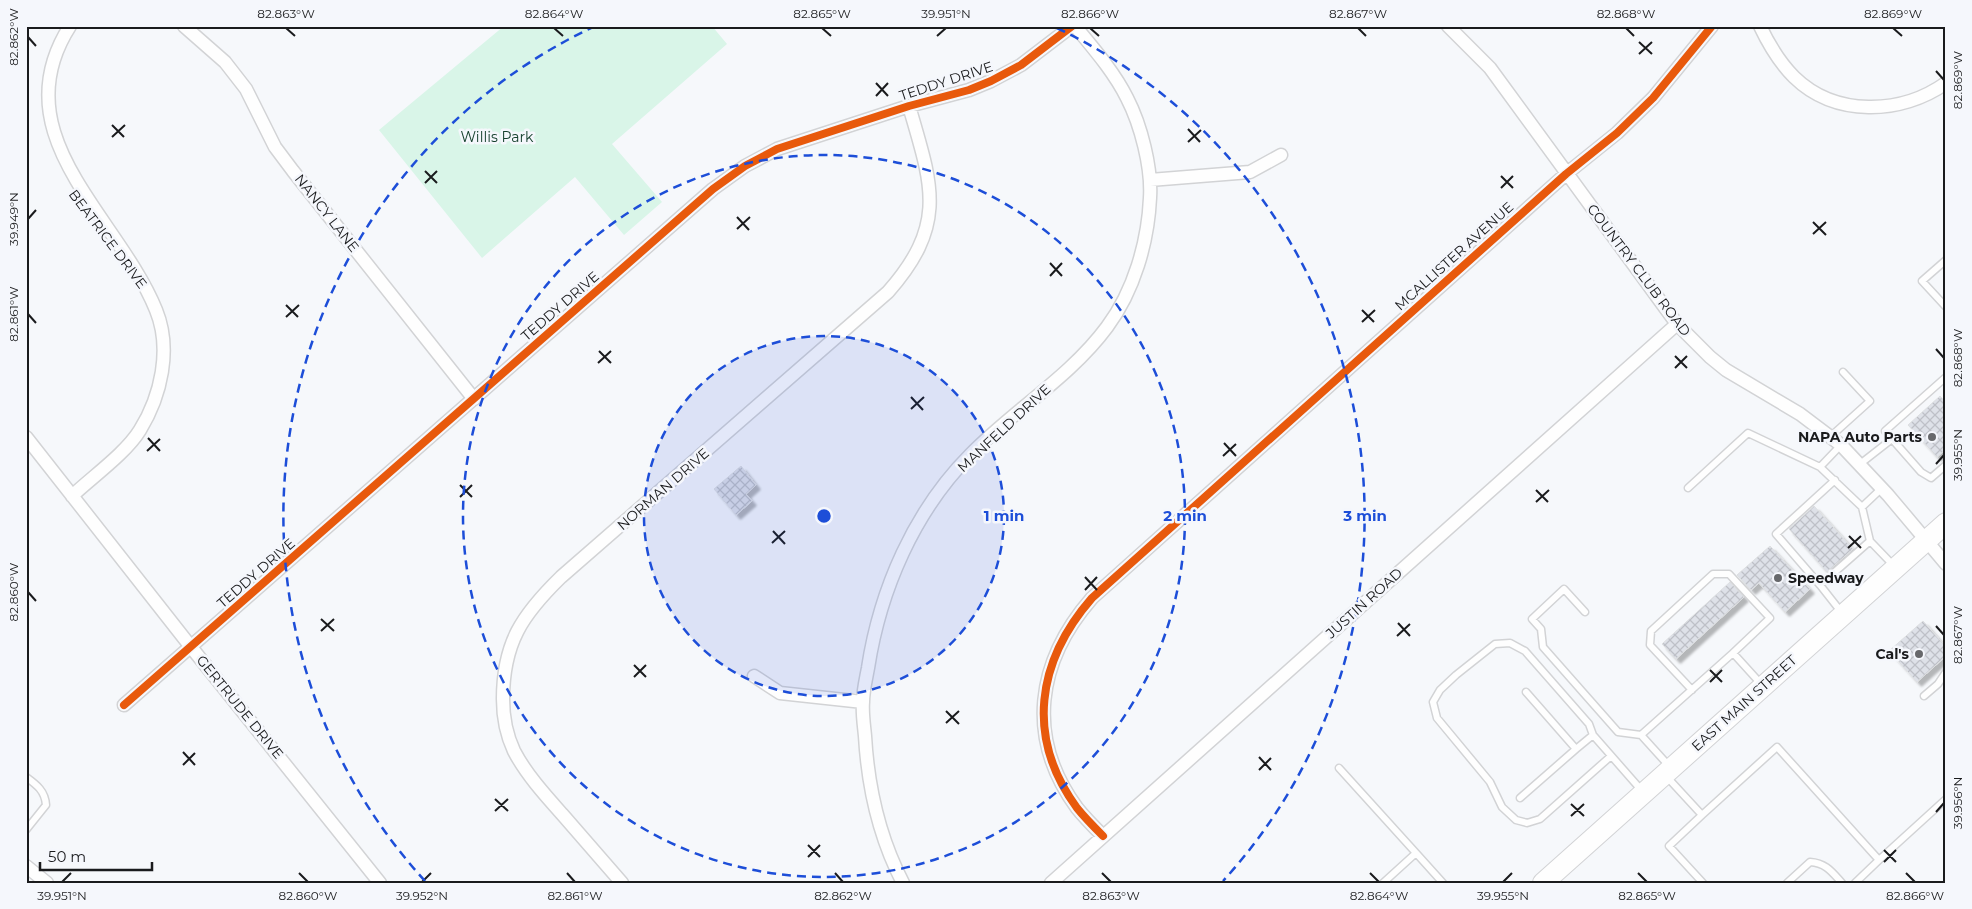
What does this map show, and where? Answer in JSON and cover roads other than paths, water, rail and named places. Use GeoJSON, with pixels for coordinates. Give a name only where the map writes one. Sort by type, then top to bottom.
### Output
{"type":"FeatureCollection","features":[{"type":"Feature","properties":{"kind":"main road","name":"EAST MAIN STREET"},"geometry":{"type":"LineString","coordinates":[[1543,883],[1946,523]]}},
{"type":"Feature","properties":{"kind":"street"},"geometry":{"type":"LineString","coordinates":[[40,68],[45,55],[70,26]]}},
{"type":"Feature","properties":{"kind":"street","name":"NANCY LANE"},"geometry":{"type":"LineString","coordinates":[[184,26],[225,62],[246,88],[275,147],[474,399]]}},
{"type":"Feature","properties":{"kind":"street","name":"TEDDY DRIVE"},"geometry":{"type":"LineString","coordinates":[[124,705],[713,189],[744,166],[777,149],[909,106],[969,90],[1006,74],[1074,26]]}},
{"type":"Feature","properties":{"kind":"street","name":"MANFELD DRIVE"},"geometry":{"type":"LineString","coordinates":[[903,883],[884,843],[874,805],[867,763],[862,702],[873,634],[885,596],[904,552],[926,510],[971,454],[1077,361],[1108,327],[1132,285],[1146,232],[1150,180],[1146,153],[1128,99],[1116,79],[1074,26]]}},
{"type":"Feature","properties":{"kind":"street","name":"COUNTRY CLUB ROAD"},"geometry":{"type":"LineString","coordinates":[[1448,26],[1490,68],[1677,324],[1726,370],[1800,414],[1841,445],[1882,488],[1946,564]]}},
{"type":"Feature","properties":{"kind":"street","name":"MCALLISTER AVENUE"},"geometry":{"type":"LineString","coordinates":[[1103,836],[1078,808],[1065,789],[1053,765],[1046,739],[1045,689],[1052,663],[1063,636],[1075,617],[1092,598],[1566,174],[1617,133],[1653,98],[1712,26]]}},
{"type":"Feature","properties":{"kind":"street"},"geometry":{"type":"LineString","coordinates":[[1760,26],[1776,56],[1794,77],[1820,95],[1833,101],[1874,108],[1915,99],[1946,83]]}},
{"type":"Feature","properties":{"kind":"street","name":"NORMAN DRIVE"},"geometry":{"type":"LineString","coordinates":[[622,883],[541,790],[514,750],[506,726],[503,706],[503,681],[507,654],[517,631],[530,610],[561,577],[888,292],[905,272],[924,236],[930,216],[928,170],[909,106]]}},
{"type":"Feature","properties":{"kind":"street"},"geometry":{"type":"LineString","coordinates":[[1150,180],[1250,172],[1281,155]]}},
{"type":"Feature","properties":{"kind":"street","name":"BEATRICE DRIVE"},"geometry":{"type":"LineString","coordinates":[[58,174],[136,272],[149,294],[157,312],[163,354],[162,375],[158,393],[139,432],[125,448],[72,496]]}},
{"type":"Feature","properties":{"kind":"street","name":"JUSTIN ROAD"},"geometry":{"type":"LineString","coordinates":[[1051,883],[1677,324]]}},
{"type":"Feature","properties":{"kind":"street","name":"GERTRUDE DRIVE"},"geometry":{"type":"LineString","coordinates":[[26,437],[380,883]]}},
{"type":"Feature","properties":{"kind":"street"},"geometry":{"type":"LineString","coordinates":[[754,676],[780,693],[862,702]]}},
{"type":"Feature","properties":{"kind":"street"},"geometry":{"type":"LineString","coordinates":[[26,866],[47,883]]}},
{"type":"Feature","properties":{"kind":"lane"},"geometry":{"type":"LineString","coordinates":[[1946,260],[1922,281],[1946,307]]}},
{"type":"Feature","properties":{"kind":"lane"},"geometry":{"type":"LineString","coordinates":[[1830,437],[1870,401],[1843,372]]}},
{"type":"Feature","properties":{"kind":"lane"},"geometry":{"type":"LineString","coordinates":[[1946,377],[1885,431],[1921,472],[1931,478],[1946,465]]}},
{"type":"Feature","properties":{"kind":"lane"},"geometry":{"type":"LineString","coordinates":[[1688,488],[1748,433],[1820,467],[1835,480],[1862,507],[1870,542],[1896,567]]}},
{"type":"Feature","properties":{"kind":"lane"},"geometry":{"type":"LineString","coordinates":[[1860,464],[1892,439]]}},
{"type":"Feature","properties":{"kind":"lane"},"geometry":{"type":"LineString","coordinates":[[1820,467],[1841,445]]}},
{"type":"Feature","properties":{"kind":"lane"},"geometry":{"type":"LineString","coordinates":[[1835,480],[1776,534],[1844,614]]}},
{"type":"Feature","properties":{"kind":"lane"},"geometry":{"type":"LineString","coordinates":[[1862,507],[1882,488]]}},
{"type":"Feature","properties":{"kind":"lane"},"geometry":{"type":"LineString","coordinates":[[1820,585],[1870,542]]}},
{"type":"Feature","properties":{"kind":"lane"},"geometry":{"type":"LineString","coordinates":[[1641,735],[1692,690],[1733,653],[1770,618],[1729,574],[1714,574],[1651,631],[1650,645],[1692,690]]}},
{"type":"Feature","properties":{"kind":"lane"},"geometry":{"type":"LineString","coordinates":[[1585,612],[1564,590],[1532,619],[1541,629],[1543,646],[1618,732],[1641,735],[1702,815]]}},
{"type":"Feature","properties":{"kind":"lane"},"geometry":{"type":"LineString","coordinates":[[1612,756],[1540,819],[1527,823],[1516,820],[1502,807],[1490,782],[1437,718],[1433,702],[1440,690],[1456,675],[1495,644],[1510,643],[1525,651],[1589,724],[1593,735],[1612,756],[1644,792]]}},
{"type":"Feature","properties":{"kind":"lane"},"geometry":{"type":"LineString","coordinates":[[1733,653],[1763,686]]}},
{"type":"Feature","properties":{"kind":"lane"},"geometry":{"type":"LineString","coordinates":[[1924,696],[1938,684],[1946,672]]}},
{"type":"Feature","properties":{"kind":"lane"},"geometry":{"type":"LineString","coordinates":[[1526,692],[1576,749]]}},
{"type":"Feature","properties":{"kind":"lane"},"geometry":{"type":"LineString","coordinates":[[1520,798],[1593,735]]}},
{"type":"Feature","properties":{"kind":"lane"},"geometry":{"type":"LineString","coordinates":[[1703,883],[1669,846],[1777,747],[1879,860]]}},
{"type":"Feature","properties":{"kind":"lane"},"geometry":{"type":"LineString","coordinates":[[1339,768],[1443,883]]}},
{"type":"Feature","properties":{"kind":"lane"},"geometry":{"type":"LineString","coordinates":[[26,777],[41,789],[46,805],[26,830]]}},
{"type":"Feature","properties":{"kind":"lane"},"geometry":{"type":"LineString","coordinates":[[1855,883],[1946,799]]}},
{"type":"Feature","properties":{"kind":"lane"},"geometry":{"type":"LineString","coordinates":[[1383,883],[1416,853]]}},
{"type":"Feature","properties":{"kind":"lane"},"geometry":{"type":"LineString","coordinates":[[1787,883],[1810,862],[1819,862],[1828,868],[1842,883]]}},
{"type":"Feature","properties":{"kind":"place","name":"NAPA Auto Parts"},"geometry":{"type":"Point","coordinates":[1932,437]}},
{"type":"Feature","properties":{"kind":"place","name":"Speedway"},"geometry":{"type":"Point","coordinates":[1778,578]}},
{"type":"Feature","properties":{"kind":"place","name":"Cal's"},"geometry":{"type":"Point","coordinates":[1919,654]}},
{"type":"Feature","properties":{"kind":"park label","name":"Willis Park"},"geometry":{"type":"Point","coordinates":[497,137]}}]}
